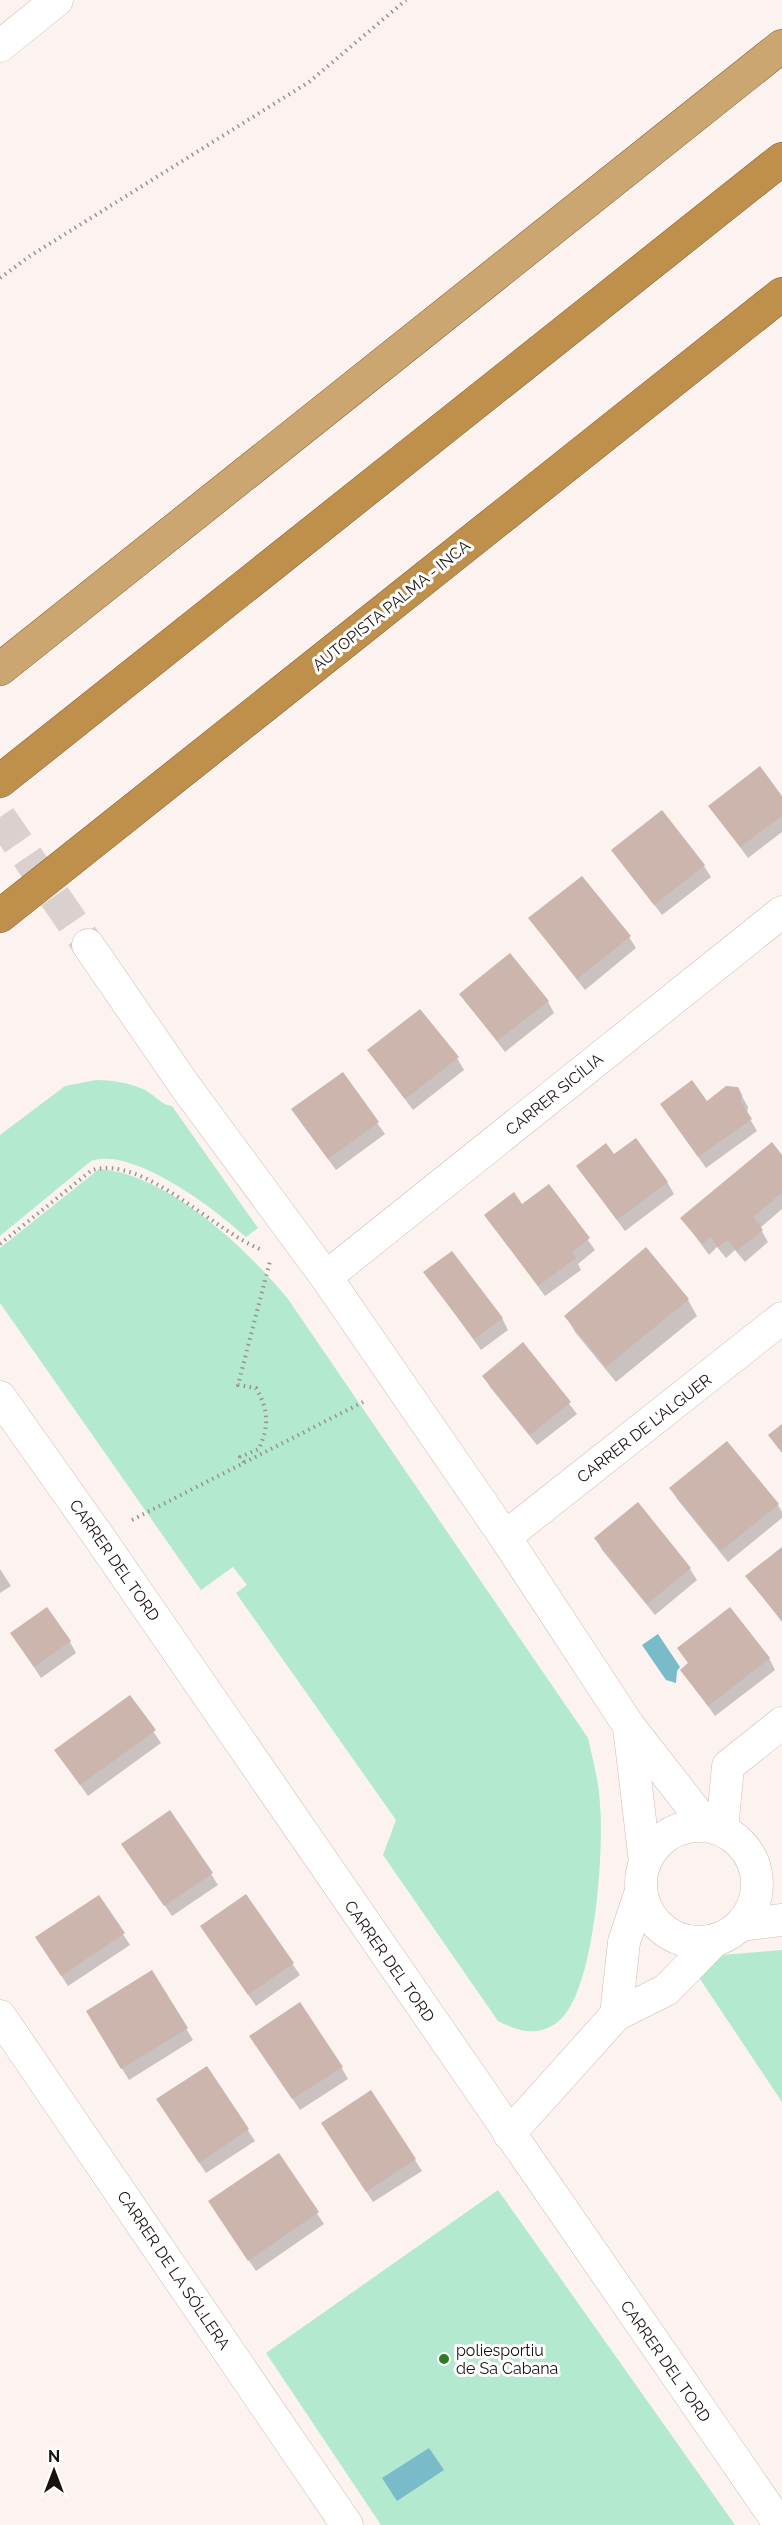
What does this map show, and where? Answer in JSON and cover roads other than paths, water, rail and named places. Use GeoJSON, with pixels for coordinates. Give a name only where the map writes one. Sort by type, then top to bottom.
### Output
{"type":"FeatureCollection","features":[{"type":"Feature","properties":{"kind":"highway"},"geometry":{"type":"LineString","coordinates":[[0,669],[782,46]]}},
{"type":"Feature","properties":{"kind":"highway"},"geometry":{"type":"LineString","coordinates":[[0,781],[782,159]]}},
{"type":"Feature","properties":{"kind":"highway","name":"AUTOPISTA PALMA - INCA"},"geometry":{"type":"LineString","coordinates":[[0,916],[782,294]]}},
{"type":"Feature","properties":{"kind":"street"},"geometry":{"type":"LineString","coordinates":[[0,46],[57,0]]}},
{"type":"Feature","properties":{"kind":"street","name":"CARRER SICÍLIA"},"geometry":{"type":"LineString","coordinates":[[326,1277],[782,912]]}},
{"type":"Feature","properties":{"kind":"street"},"geometry":{"type":"LineString","coordinates":[[88,945],[185,1086],[326,1277],[505,1537],[629,1726],[715,1828]]}},
{"type":"Feature","properties":{"kind":"street","name":"CARRER DE L'ALGUER"},"geometry":{"type":"LineString","coordinates":[[505,1537],[782,1318]]}},
{"type":"Feature","properties":{"kind":"street","name":"CARRER DEL TORD"},"geometry":{"type":"LineString","coordinates":[[0,1397],[99,1537],[780,2525]]}},
{"type":"Feature","properties":{"kind":"street"},"geometry":{"type":"LineString","coordinates":[[715,1828],[728,1767],[782,1723]]}},
{"type":"Feature","properties":{"kind":"street"},"geometry":{"type":"LineString","coordinates":[[629,1726],[645,1907],[654,1921],[666,1933],[681,1940],[697,1943],[714,1941],[729,1935],[751,1913],[757,1898],[758,1882],[749,1852]]}},
{"type":"Feature","properties":{"kind":"street"},"geometry":{"type":"LineString","coordinates":[[616,2015],[624,1942],[652,1849],[663,1838],[676,1830],[690,1826],[715,1828],[737,1839],[749,1852],[782,1869]]}},
{"type":"Feature","properties":{"kind":"street"},"geometry":{"type":"LineString","coordinates":[[741,1925],[782,1920]]}},
{"type":"Feature","properties":{"kind":"street"},"geometry":{"type":"LineString","coordinates":[[510,2134],[616,2015],[666,1990],[714,1941]]}},
{"type":"Feature","properties":{"kind":"street","name":"CARRER DE LA SÓL·LERA"},"geometry":{"type":"LineString","coordinates":[[0,2016],[347,2525]]}},
{"type":"Feature","properties":{"kind":"water"},"geometry":{"type":"Polygon","coordinates":[[[658,1634],[680,1667],[677,1671],[676,1683],[666,1680],[642,1645],[658,1634]]]}},
{"type":"Feature","properties":{"kind":"water"},"geometry":{"type":"Polygon","coordinates":[[[429,2448],[444,2470],[397,2501],[382,2478],[429,2448]]]}},
{"type":"Feature","properties":{"kind":"tunnel"},"geometry":{"type":"LineString","coordinates":[[0,817],[88,945]]}},
{"type":"Feature","properties":{"kind":"place","name":"poliesportiu de Sa Cabana"},"geometry":{"type":"Point","coordinates":[444,2359]}}]}
